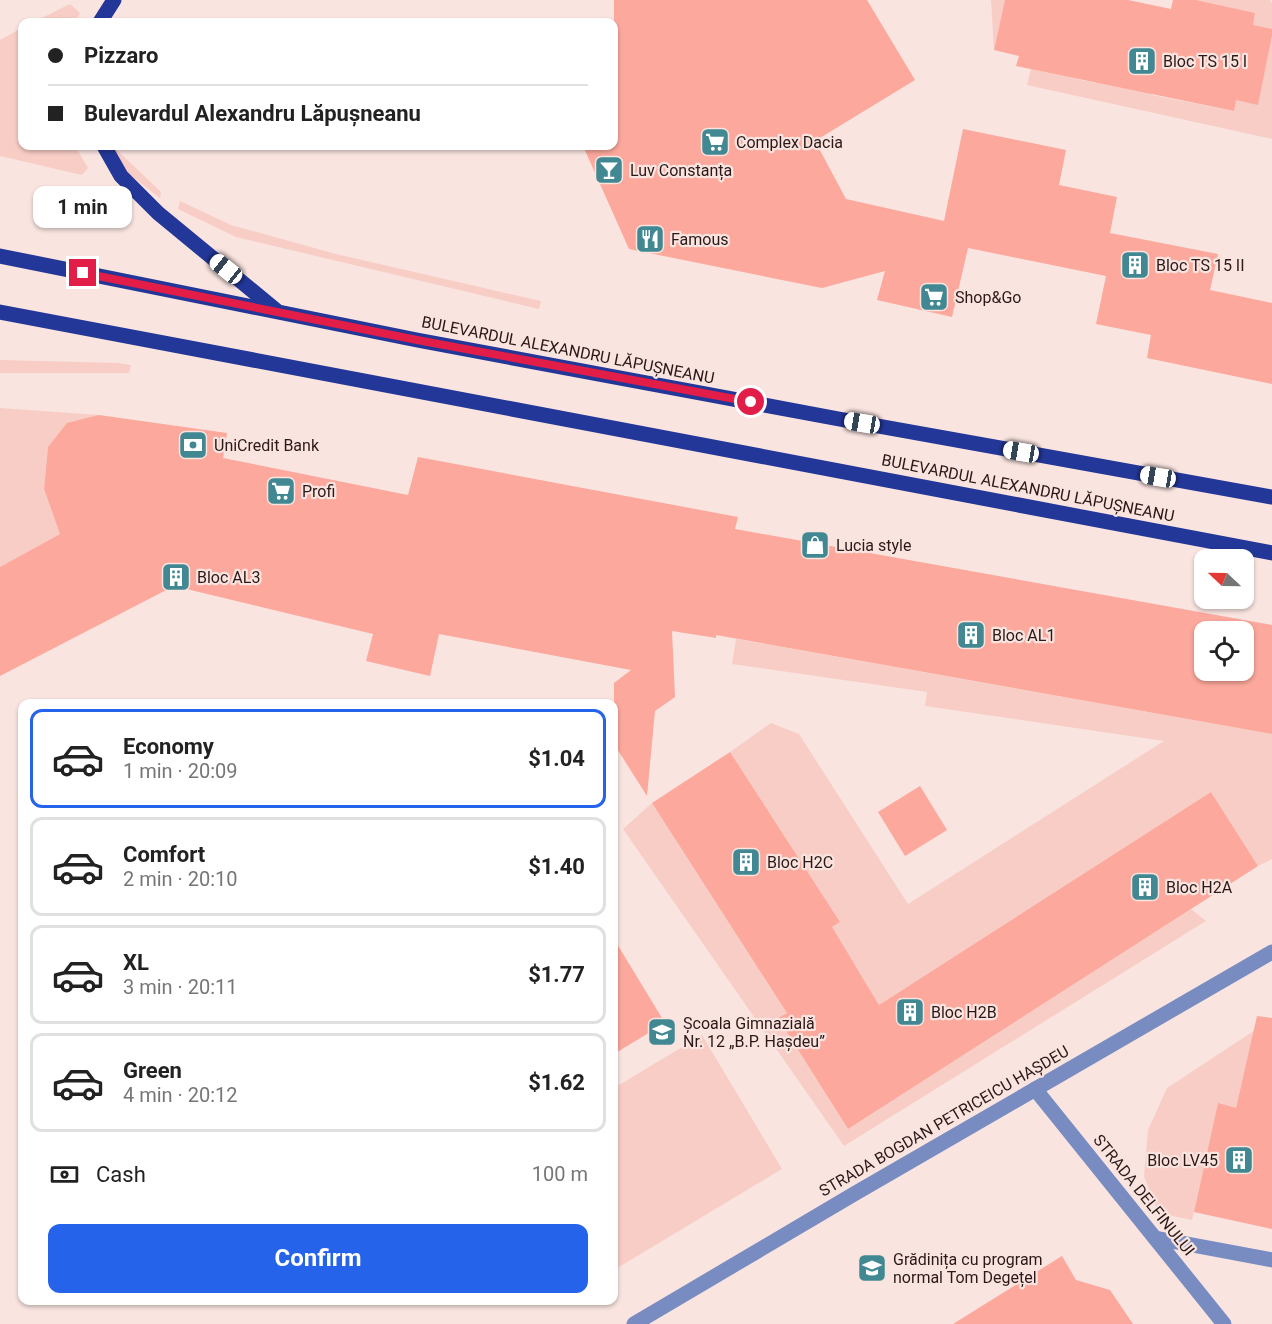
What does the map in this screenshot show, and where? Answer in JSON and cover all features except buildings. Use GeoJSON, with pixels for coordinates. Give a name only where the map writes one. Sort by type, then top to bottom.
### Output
{"type":"FeatureCollection","features":[{"type":"Feature","properties":{"kind":"main road"},"geometry":{"type":"LineString","coordinates":[[103,18],[114,0]]}},
{"type":"Feature","properties":{"kind":"main road"},"geometry":{"type":"LineString","coordinates":[[106,150],[121,176],[158,213],[279,313]]}},
{"type":"Feature","properties":{"kind":"main road","name":"BULEVARDUL ALEXANDRU LĂPUȘNEANU"},"geometry":{"type":"LineString","coordinates":[[0,256],[279,313],[839,419],[1272,497]]}},
{"type":"Feature","properties":{"kind":"main road","name":"BULEVARDUL ALEXANDRU LĂPUȘNEANU"},"geometry":{"type":"LineString","coordinates":[[0,312],[1272,553]]}},
{"type":"Feature","properties":{"kind":"street","name":"STRADA BOGDAN PETRICEICU HAȘDEU"},"geometry":{"type":"LineString","coordinates":[[634,1324],[1272,952]]}},
{"type":"Feature","properties":{"kind":"street","name":"STRADA DELFINULUI"},"geometry":{"type":"LineString","coordinates":[[1035,1089],[1224,1324]]}},
{"type":"Feature","properties":{"kind":"street"},"geometry":{"type":"LineString","coordinates":[[1155,1238],[1272,1260]]}},
{"type":"Feature","properties":{"kind":"shaded area"},"geometry":{"type":"Polygon","coordinates":[[[991,0],[1005,0],[994,50],[991,0]]]}},
{"type":"Feature","properties":{"kind":"shaded area"},"geometry":{"type":"Polygon","coordinates":[[[1196,0],[1270,0],[1272,29],[1253,25],[1255,13],[1196,0]]]}},
{"type":"Feature","properties":{"kind":"shaded area"},"geometry":{"type":"Polygon","coordinates":[[[70,4],[80,13],[77,18],[42,18],[70,4]]]}},
{"type":"Feature","properties":{"kind":"shaded area"},"geometry":{"type":"Polygon","coordinates":[[[18,30],[18,150],[77,150],[88,168],[82,175],[0,156],[0,40],[18,30]]]}},
{"type":"Feature","properties":{"kind":"shaded area"},"geometry":{"type":"Polygon","coordinates":[[[1272,36],[1272,139],[1027,85],[1031,69],[1096,83],[1099,72],[1154,83],[1152,95],[1233,111],[1236,100],[1258,104],[1272,36]]]}},
{"type":"Feature","properties":{"kind":"shaded area"},"geometry":{"type":"Polygon","coordinates":[[[111,150],[118,150],[161,192],[160,198],[126,172],[111,150]]]}},
{"type":"Feature","properties":{"kind":"shaded area"},"geometry":{"type":"Polygon","coordinates":[[[180,201],[231,225],[336,254],[541,301],[539,309],[236,237],[178,209],[180,201]]]}},
{"type":"Feature","properties":{"kind":"shaded area"},"geometry":{"type":"Polygon","coordinates":[[[0,360],[131,365],[129,373],[0,373],[0,360]]]}},
{"type":"Feature","properties":{"kind":"shaded area"},"geometry":{"type":"Polygon","coordinates":[[[0,408],[99,415],[48,447],[44,489],[60,534],[0,567],[0,408]]]}},
{"type":"Feature","properties":{"kind":"shaded area"},"geometry":{"type":"Polygon","coordinates":[[[736,639],[1272,734],[1272,859],[1258,866],[1211,792],[879,1005],[857,968],[778,1018],[848,1129],[1191,909],[1206,921],[844,1146],[623,829],[652,803],[762,973],[840,922],[730,752],[771,723],[799,734],[908,904],[1164,741],[925,706],[927,692],[732,664],[736,639]]]}},
{"type":"Feature","properties":{"kind":"shaded area"},"geometry":{"type":"Polygon","coordinates":[[[1272,1019],[1272,1037],[1249,1052],[1236,1108],[1218,1104],[1192,1220],[1158,1213],[1144,1176],[1148,1130],[1167,1088],[1272,1019]]]}},
{"type":"Feature","properties":{"kind":"shaded area"},"geometry":{"type":"Polygon","coordinates":[[[702,1035],[782,1169],[618,1268],[618,1086],[702,1035]]]}},
{"type":"Feature","properties":{"kind":"place","name":"Bloc TS 15 I"},"geometry":{"type":"Point","coordinates":[1142,61]}},
{"type":"Feature","properties":{"kind":"place","name":"Complex Dacia"},"geometry":{"type":"Point","coordinates":[715,142]}},
{"type":"Feature","properties":{"kind":"place","name":"Luv Constanța"},"geometry":{"type":"Point","coordinates":[609,170]}},
{"type":"Feature","properties":{"kind":"place","name":"Famous"},"geometry":{"type":"Point","coordinates":[650,239]}},
{"type":"Feature","properties":{"kind":"place","name":"Bloc TS 15 II"},"geometry":{"type":"Point","coordinates":[1135,265]}},
{"type":"Feature","properties":{"kind":"place","name":"Shop&Go"},"geometry":{"type":"Point","coordinates":[934,297]}},
{"type":"Feature","properties":{"kind":"place","name":"UniCredit Bank"},"geometry":{"type":"Point","coordinates":[193,445]}},
{"type":"Feature","properties":{"kind":"place","name":"Profi"},"geometry":{"type":"Point","coordinates":[281,491]}},
{"type":"Feature","properties":{"kind":"place","name":"Lucia style"},"geometry":{"type":"Point","coordinates":[815,545]}},
{"type":"Feature","properties":{"kind":"place","name":"Bloc AL3"},"geometry":{"type":"Point","coordinates":[176,577]}},
{"type":"Feature","properties":{"kind":"place","name":"Bloc AL1"},"geometry":{"type":"Point","coordinates":[971,635]}},
{"type":"Feature","properties":{"kind":"place","name":"Bloc H2C"},"geometry":{"type":"Point","coordinates":[746,862]}},
{"type":"Feature","properties":{"kind":"place","name":"Bloc H2A"},"geometry":{"type":"Point","coordinates":[1145,887]}},
{"type":"Feature","properties":{"kind":"place","name":"Bloc H2B"},"geometry":{"type":"Point","coordinates":[910,1012]}},
{"type":"Feature","properties":{"kind":"place","name":"Școala Gimnazială Nr. 12 „B.P. Hașdeu”"},"geometry":{"type":"Point","coordinates":[662,1032]}},
{"type":"Feature","properties":{"kind":"place","name":"Bloc LV45"},"geometry":{"type":"Point","coordinates":[1239,1160]}},
{"type":"Feature","properties":{"kind":"place","name":"Grădinița cu program normal Tom Degețel"},"geometry":{"type":"Point","coordinates":[872,1268]}},
{"type":"Feature","properties":{"kind":"route"},"geometry":{"type":"LineString","coordinates":[[83,273],[417,340],[751,402]]}}]}
